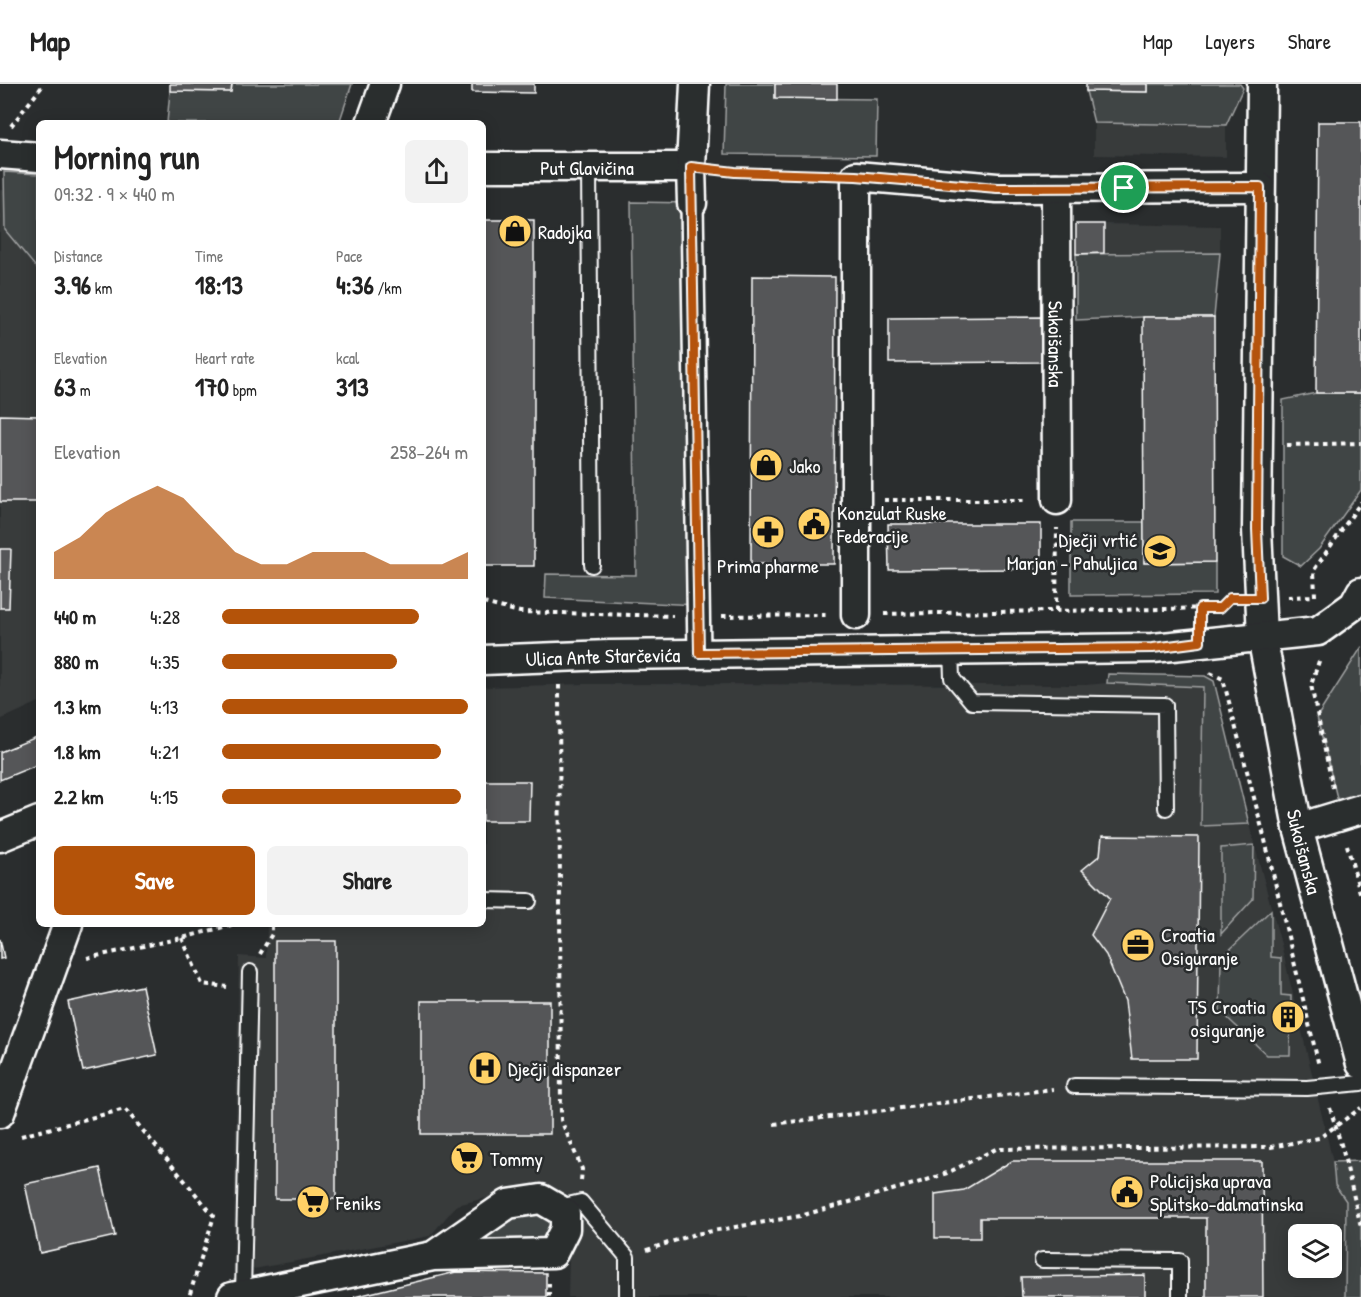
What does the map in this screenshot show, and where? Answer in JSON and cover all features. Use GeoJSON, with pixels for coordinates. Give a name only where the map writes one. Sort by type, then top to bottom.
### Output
{"type":"FeatureCollection","features":[{"type":"Feature","properties":{"kind":"street"},"geometry":{"type":"LineString","coordinates":[[372,120],[385,84]]}},
{"type":"Feature","properties":{"kind":"street"},"geometry":{"type":"LineString","coordinates":[[695,84],[691,167],[699,653]]}},
{"type":"Feature","properties":{"kind":"street","name":"Sukoišanska"},"geometry":{"type":"LineString","coordinates":[[1263,84],[1257,529],[1262,636],[1298,828],[1361,1064]]}},
{"type":"Feature","properties":{"kind":"street"},"geometry":{"type":"LineString","coordinates":[[4,142],[36,156]]}},
{"type":"Feature","properties":{"kind":"street","name":"Put Glavičina"},"geometry":{"type":"LineString","coordinates":[[486,167],[691,167]]}},
{"type":"Feature","properties":{"kind":"street"},"geometry":{"type":"LineString","coordinates":[[856,615],[856,176],[997,188],[1260,187]]}},
{"type":"Feature","properties":{"kind":"street","name":"Sukoišanska"},"geometry":{"type":"LineString","coordinates":[[1056,188],[1057,500]]}},
{"type":"Feature","properties":{"kind":"street"},"geometry":{"type":"LineString","coordinates":[[1262,636],[1318,631],[1354,605],[1361,592]]}},
{"type":"Feature","properties":{"kind":"street","name":"Ulica Ante Starčevića"},"geometry":{"type":"LineString","coordinates":[[486,660],[699,653],[1153,648],[1262,636]]}},
{"type":"Feature","properties":{"kind":"street"},"geometry":{"type":"LineString","coordinates":[[1298,828],[1350,812]]}},
{"type":"Feature","properties":{"kind":"street"},"geometry":{"type":"LineString","coordinates":[[0,837],[36,822]]}},
{"type":"Feature","properties":{"kind":"street"},"geometry":{"type":"LineString","coordinates":[[6,1126],[6,1077],[56,959],[67,927]]}},
{"type":"Feature","properties":{"kind":"street"},"geometry":{"type":"LineString","coordinates":[[238,1296],[434,1256],[553,1253],[565,1229],[565,1213],[541,1199],[508,1204],[434,1256]]}},
{"type":"Feature","properties":{"kind":"lane"},"geometry":{"type":"LineString","coordinates":[[589,167],[592,565]]}},
{"type":"Feature","properties":{"kind":"lane"},"geometry":{"type":"LineString","coordinates":[[951,650],[952,678],[972,702],[1165,705],[1166,808]]}},
{"type":"Feature","properties":{"kind":"lane"},"geometry":{"type":"LineString","coordinates":[[486,900],[529,901]]}},
{"type":"Feature","properties":{"kind":"lane"},"geometry":{"type":"LineString","coordinates":[[238,1296],[250,972]]}},
{"type":"Feature","properties":{"kind":"lane"},"geometry":{"type":"LineString","coordinates":[[1074,1086],[1307,1088],[1361,1083]]}},
{"type":"Feature","properties":{"kind":"lane"},"geometry":{"type":"LineString","coordinates":[[557,1208],[581,1202],[627,1257],[627,1297]]}},
{"type":"Feature","properties":{"kind":"lane"},"geometry":{"type":"LineString","coordinates":[[1042,1260],[1180,1261],[1180,1297]]}},
{"type":"Feature","properties":{"kind":"path"},"geometry":{"type":"LineString","coordinates":[[4,142],[44,84]]}},
{"type":"Feature","properties":{"kind":"path"},"geometry":{"type":"LineString","coordinates":[[691,167],[735,172],[856,176]]}},
{"type":"Feature","properties":{"kind":"path"},"geometry":{"type":"LineString","coordinates":[[1258,446],[1361,443]]}},
{"type":"Feature","properties":{"kind":"path"},"geometry":{"type":"LineString","coordinates":[[856,500],[1057,500],[1056,611]]}},
{"type":"Feature","properties":{"kind":"path"},"geometry":{"type":"LineString","coordinates":[[1361,502],[1314,570],[1318,631],[1322,651],[1311,685],[1350,812],[1361,896]]}},
{"type":"Feature","properties":{"kind":"path"},"geometry":{"type":"LineString","coordinates":[[486,604],[520,612],[698,616],[856,615],[1220,608],[1230,598],[1315,596]]}},
{"type":"Feature","properties":{"kind":"path"},"geometry":{"type":"LineString","coordinates":[[1200,608],[1202,668],[1223,679],[1361,1227]]}},
{"type":"Feature","properties":{"kind":"path"},"geometry":{"type":"LineString","coordinates":[[559,657],[561,1120],[582,1169]]}},
{"type":"Feature","properties":{"kind":"path"},"geometry":{"type":"LineString","coordinates":[[56,959],[89,958],[224,927]]}},
{"type":"Feature","properties":{"kind":"path"},"geometry":{"type":"LineString","coordinates":[[250,972],[272,934],[272,927]]}},
{"type":"Feature","properties":{"kind":"path"},"geometry":{"type":"LineString","coordinates":[[182,938],[202,984],[249,990]]}},
{"type":"Feature","properties":{"kind":"path"},"geometry":{"type":"LineString","coordinates":[[774,1124],[1074,1086]]}},
{"type":"Feature","properties":{"kind":"path"},"geometry":{"type":"LineString","coordinates":[[627,1257],[695,1234],[800,1216],[913,1184],[948,1173],[996,1149],[1271,1148],[1319,1138],[1361,1108]]}},
{"type":"Feature","properties":{"kind":"path"},"geometry":{"type":"LineString","coordinates":[[6,1126],[125,1109],[214,1216],[189,1297]]}},
{"type":"Feature","properties":{"kind":"path"},"geometry":{"type":"LineString","coordinates":[[549,1278],[549,1297]]}},
{"type":"Feature","properties":{"kind":"shaded area"},"geometry":{"type":"Polygon","coordinates":[[[232,84],[352,84],[340,120],[167,120],[170,91],[231,92],[232,84]]]}},
{"type":"Feature","properties":{"kind":"shaded area"},"geometry":{"type":"Polygon","coordinates":[[[726,84],[775,84],[775,98],[877,99],[876,156],[724,154],[726,84]]]}},
{"type":"Feature","properties":{"kind":"shaded area"},"geometry":{"type":"Polygon","coordinates":[[[1148,84],[1240,84],[1243,88],[1226,125],[1094,123],[1086,91],[1148,92],[1148,84]]]}},
{"type":"Feature","properties":{"kind":"shaded area"},"geometry":{"type":"Polygon","coordinates":[[[1094,123],[1226,125],[1226,157],[1094,155],[1094,123]]]}},
{"type":"Feature","properties":{"kind":"shaded area"},"geometry":{"type":"Polygon","coordinates":[[[4,172],[36,174],[36,267],[5,230],[4,172]]]}},
{"type":"Feature","properties":{"kind":"shaded area"},"geometry":{"type":"Polygon","coordinates":[[[0,190],[36,192],[36,703],[0,720],[0,190]]]}},
{"type":"Feature","properties":{"kind":"shaded area"},"geometry":{"type":"Polygon","coordinates":[[[631,202],[692,203],[698,605],[545,598],[546,574],[636,575],[631,202]]]}},
{"type":"Feature","properties":{"kind":"shaded area"},"geometry":{"type":"Polygon","coordinates":[[[1104,224],[1220,226],[1220,253],[1104,253],[1104,224]]]}},
{"type":"Feature","properties":{"kind":"shaded area"},"geometry":{"type":"Polygon","coordinates":[[[1220,253],[1214,317],[1076,320],[1076,254],[1220,253]]]}},
{"type":"Feature","properties":{"kind":"shaded area"},"geometry":{"type":"Polygon","coordinates":[[[1316,393],[1361,393],[1361,490],[1319,549],[1301,566],[1283,556],[1283,400],[1316,393]]]}},
{"type":"Feature","properties":{"kind":"shaded area"},"geometry":{"type":"Polygon","coordinates":[[[1071,522],[1144,522],[1144,563],[1215,562],[1215,594],[1071,595],[1071,522]]]}},
{"type":"Feature","properties":{"kind":"shaded area"},"geometry":{"type":"Polygon","coordinates":[[[1361,648],[1361,794],[1338,802],[1317,717],[1361,648]]]}},
{"type":"Feature","properties":{"kind":"shaded area"},"geometry":{"type":"Polygon","coordinates":[[[1108,674],[1205,676],[1214,681],[1249,824],[1201,826],[1203,687],[1107,683],[1108,674]]]}},
{"type":"Feature","properties":{"kind":"shaded area"},"geometry":{"type":"Polygon","coordinates":[[[1107,683],[1203,687],[1201,826],[1249,824],[1281,944],[1333,1162],[1335,1185],[1346,1201],[1345,1297],[568,1297],[569,1255],[580,1231],[568,1194],[536,1186],[457,1205],[430,1236],[233,1273],[239,956],[266,958],[267,927],[486,927],[486,687],[584,684],[1085,685],[1107,683]]]}},
{"type":"Feature","properties":{"kind":"shaded area"},"geometry":{"type":"Polygon","coordinates":[[[1254,845],[1253,899],[1221,934],[1221,848],[1254,845]]]}},
{"type":"Feature","properties":{"kind":"shaded area"},"geometry":{"type":"Polygon","coordinates":[[[1271,910],[1271,957],[1281,958],[1281,995],[1291,996],[1290,1055],[1267,1055],[1220,1011],[1221,958],[1271,910]]]}},
{"type":"Feature","properties":{"kind":"shaded area"},"geometry":{"type":"Polygon","coordinates":[[[1361,1161],[1361,1297],[1345,1297],[1346,1201],[1335,1185],[1333,1162],[1361,1161]]]}},
{"type":"Feature","properties":{"kind":"shaded area"},"geometry":{"type":"Polygon","coordinates":[[[542,1211],[555,1218],[548,1244],[464,1246],[513,1217],[542,1211]]]}},
{"type":"Feature","properties":{"kind":"building"},"geometry":{"type":"Polygon","coordinates":[[[170,84],[232,84],[231,92],[170,91],[170,84]]]}},
{"type":"Feature","properties":{"kind":"building"},"geometry":{"type":"Polygon","coordinates":[[[472,84],[534,84],[534,93],[472,92],[472,84]]]}},
{"type":"Feature","properties":{"kind":"building"},"geometry":{"type":"Polygon","coordinates":[[[775,84],[837,84],[837,99],[775,98],[775,84]]]}},
{"type":"Feature","properties":{"kind":"building"},"geometry":{"type":"Polygon","coordinates":[[[1086,84],[1148,84],[1148,92],[1086,91],[1086,84]]]}},
{"type":"Feature","properties":{"kind":"building"},"geometry":{"type":"Polygon","coordinates":[[[1318,122],[1361,122],[1361,393],[1316,393],[1318,122]]]}},
{"type":"Feature","properties":{"kind":"building"},"geometry":{"type":"Polygon","coordinates":[[[486,220],[534,220],[534,566],[486,566],[486,220]]]}},
{"type":"Feature","properties":{"kind":"building"},"geometry":{"type":"Polygon","coordinates":[[[1076,224],[1104,224],[1104,253],[1076,254],[1076,224]]]}},
{"type":"Feature","properties":{"kind":"building"},"geometry":{"type":"Polygon","coordinates":[[[752,276],[835,277],[834,564],[751,564],[752,276]]]}},
{"type":"Feature","properties":{"kind":"building"},"geometry":{"type":"Polygon","coordinates":[[[1042,317],[1042,362],[889,363],[889,318],[1042,317]]]}},
{"type":"Feature","properties":{"kind":"building"},"geometry":{"type":"Polygon","coordinates":[[[1143,317],[1214,317],[1215,562],[1144,563],[1143,317]]]}},
{"type":"Feature","properties":{"kind":"building"},"geometry":{"type":"Polygon","coordinates":[[[0,415],[36,416],[36,502],[0,502],[0,415]]]}},
{"type":"Feature","properties":{"kind":"building"},"geometry":{"type":"Polygon","coordinates":[[[888,524],[1041,524],[1041,569],[889,570],[888,524]]]}},
{"type":"Feature","properties":{"kind":"building"},"geometry":{"type":"Polygon","coordinates":[[[0,549],[11,549],[9,608],[0,608],[0,549]]]}},
{"type":"Feature","properties":{"kind":"building"},"geometry":{"type":"Polygon","coordinates":[[[36,737],[36,765],[0,780],[0,752],[36,737]]]}},
{"type":"Feature","properties":{"kind":"building"},"geometry":{"type":"Polygon","coordinates":[[[486,781],[530,781],[529,821],[486,821],[486,781]]]}},
{"type":"Feature","properties":{"kind":"building"},"geometry":{"type":"Polygon","coordinates":[[[1102,836],[1199,837],[1197,1059],[1132,1059],[1125,1001],[1106,955],[1091,935],[1110,898],[1082,870],[1100,855],[1102,836]]]}},
{"type":"Feature","properties":{"kind":"building"},"geometry":{"type":"Polygon","coordinates":[[[0,939],[4,958],[0,959],[0,939]]]}},
{"type":"Feature","properties":{"kind":"building"},"geometry":{"type":"Polygon","coordinates":[[[275,941],[336,941],[336,1199],[275,1199],[275,941]]]}},
{"type":"Feature","properties":{"kind":"building"},"geometry":{"type":"Polygon","coordinates":[[[142,986],[157,1055],[83,1071],[68,1002],[142,986]]]}},
{"type":"Feature","properties":{"kind":"building","name":"Dječji dispanzer"},"geometry":{"type":"Polygon","coordinates":[[[421,1001],[550,1001],[550,1134],[421,1134],[421,1001]]]}},
{"type":"Feature","properties":{"kind":"building","name":"TS Croatia osiguranje"},"geometry":{"type":"Polygon","coordinates":[[[1283,1006],[1292,1006],[1292,1028],[1283,1028],[1283,1006]]]}},
{"type":"Feature","properties":{"kind":"building"},"geometry":{"type":"Polygon","coordinates":[[[1012,1161],[1262,1161],[1263,1297],[1206,1297],[1206,1218],[980,1218],[980,1238],[935,1238],[935,1194],[964,1190],[1012,1161]]]}},
{"type":"Feature","properties":{"kind":"building"},"geometry":{"type":"Polygon","coordinates":[[[100,1168],[115,1236],[40,1253],[25,1184],[100,1168]]]}},
{"type":"Feature","properties":{"kind":"building"},"geometry":{"type":"Polygon","coordinates":[[[456,1272],[546,1273],[546,1297],[354,1297],[456,1272]]]}},
{"type":"Feature","properties":{"kind":"building"},"geometry":{"type":"Polygon","coordinates":[[[1145,1275],[1145,1297],[1022,1297],[1021,1277],[1145,1275]]]}},
{"type":"Feature","properties":{"kind":"place","name":"Radojka"},"geometry":{"type":"Point","coordinates":[515,231]}},
{"type":"Feature","properties":{"kind":"place","name":"Jako"},"geometry":{"type":"Point","coordinates":[766,465]}},
{"type":"Feature","properties":{"kind":"place","name":"Konzulat Ruske Federacije"},"geometry":{"type":"Point","coordinates":[814,524]}},
{"type":"Feature","properties":{"kind":"place","name":"Prima pharme"},"geometry":{"type":"Point","coordinates":[768,532]}},
{"type":"Feature","properties":{"kind":"place","name":"Dječji vrtić Marjan - Pahuljica"},"geometry":{"type":"Point","coordinates":[1160,551]}},
{"type":"Feature","properties":{"kind":"place","name":"Croatia Osiguranje"},"geometry":{"type":"Point","coordinates":[1138,945]}},
{"type":"Feature","properties":{"kind":"place","name":"TS Croatia osiguranje"},"geometry":{"type":"Point","coordinates":[1288,1017]}},
{"type":"Feature","properties":{"kind":"place","name":"Dječji dispanzer"},"geometry":{"type":"Point","coordinates":[485,1068]}},
{"type":"Feature","properties":{"kind":"place","name":"Tommy"},"geometry":{"type":"Point","coordinates":[467,1158]}},
{"type":"Feature","properties":{"kind":"place","name":"Policijska uprava Splitsko-dalmatinska"},"geometry":{"type":"Point","coordinates":[1127,1192]}},
{"type":"Feature","properties":{"kind":"place","name":"Feniks"},"geometry":{"type":"Point","coordinates":[313,1202]}},
{"type":"Feature","properties":{"kind":"route"},"geometry":{"type":"LineString","coordinates":[[691,167],[735,172],[856,176],[997,188],[1124,188],[1260,187],[1257,529],[1260,598],[1230,598],[1220,608],[1200,608],[1200,642],[1153,648],[699,653],[691,167]]}}]}
